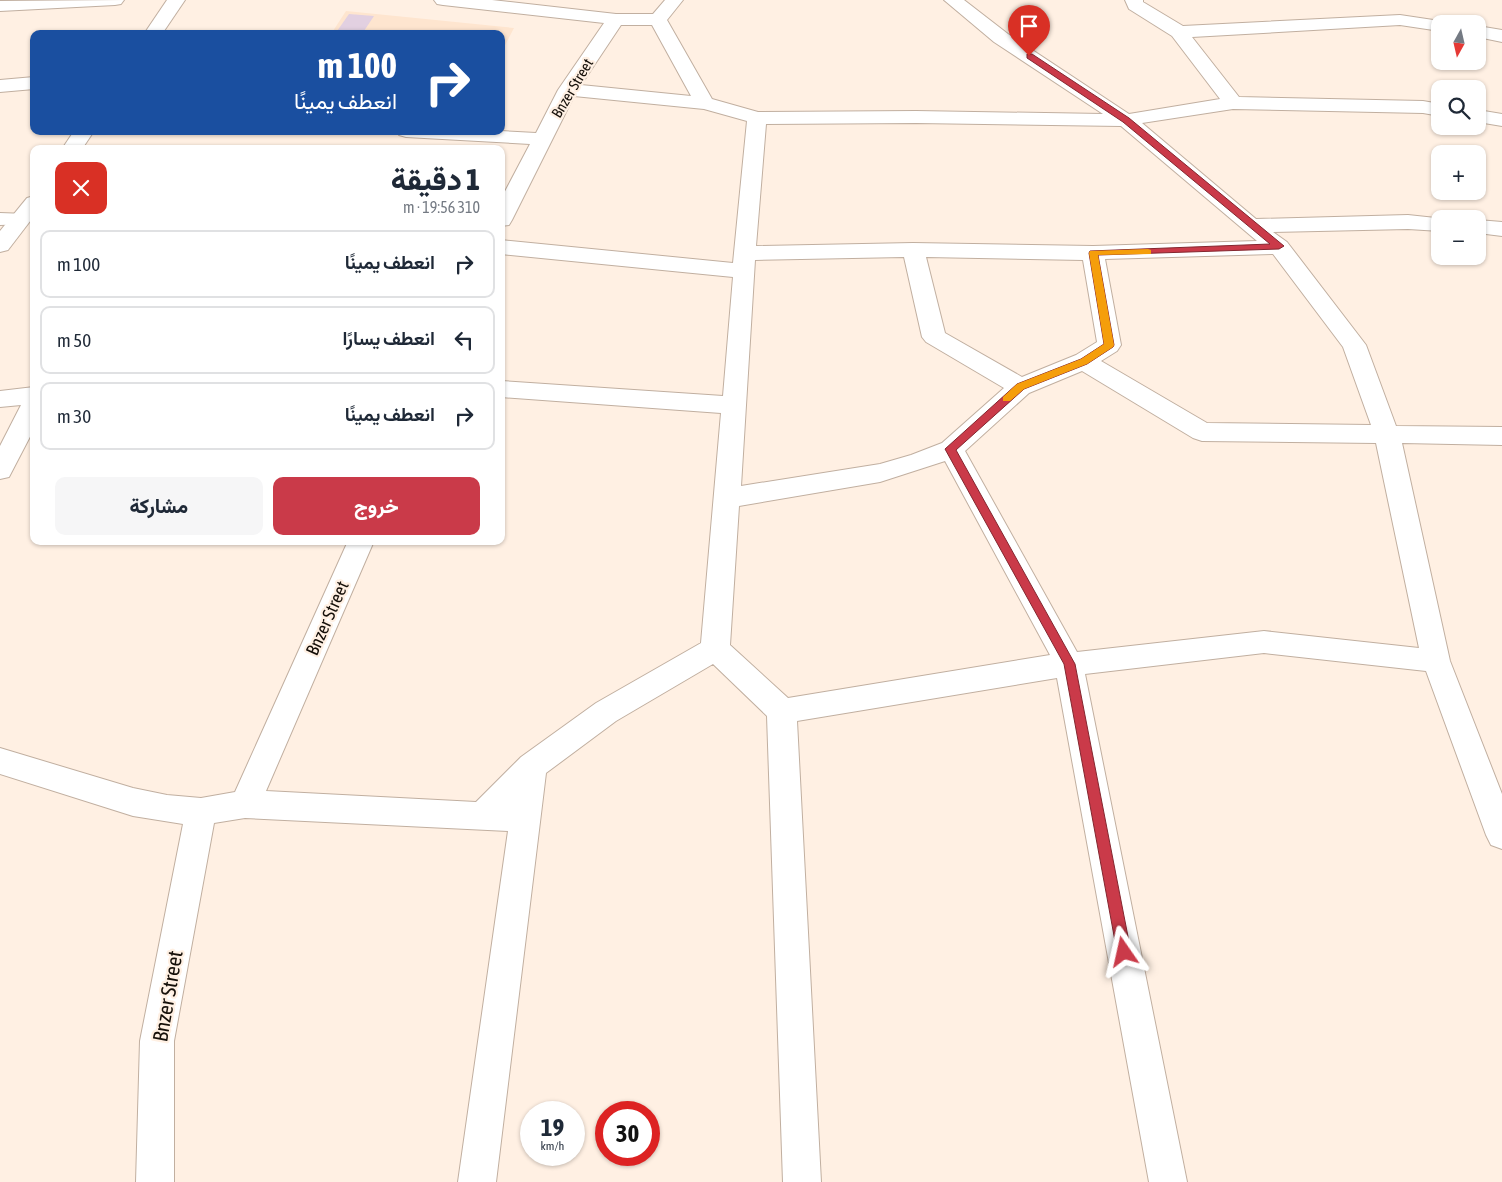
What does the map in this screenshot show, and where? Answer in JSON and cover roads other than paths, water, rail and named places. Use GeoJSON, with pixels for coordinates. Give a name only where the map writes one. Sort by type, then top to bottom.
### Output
{"type":"FeatureCollection","features":[{"type":"Feature","properties":{"kind":"street"},"geometry":{"type":"LineString","coordinates":[[0,6],[115,0]]}},
{"type":"Feature","properties":{"kind":"street"},"geometry":{"type":"LineString","coordinates":[[155,30],[176,0]]}},
{"type":"Feature","properties":{"kind":"street"},"geometry":{"type":"LineString","coordinates":[[443,0],[616,19],[658,20]]}},
{"type":"Feature","properties":{"kind":"street"},"geometry":{"type":"LineString","coordinates":[[658,20],[674,0]]}},
{"type":"Feature","properties":{"kind":"street"},"geometry":{"type":"LineString","coordinates":[[953,0],[1001,38],[1126,120],[1251,226],[1279,246],[1354,345],[1387,434],[1436,661],[1502,835]]}},
{"type":"Feature","properties":{"kind":"street"},"geometry":{"type":"LineString","coordinates":[[1134,0],[1135,5],[1179,32],[1233,103]]}},
{"type":"Feature","properties":{"kind":"street","name":"Bnzer Street"},"geometry":{"type":"LineString","coordinates":[[505,212],[568,90],[616,19]]}},
{"type":"Feature","properties":{"kind":"street"},"geometry":{"type":"LineString","coordinates":[[658,20],[705,104]]}},
{"type":"Feature","properties":{"kind":"street"},"geometry":{"type":"LineString","coordinates":[[1179,32],[1400,20],[1431,25]]}},
{"type":"Feature","properties":{"kind":"street"},"geometry":{"type":"LineString","coordinates":[[1486,33],[1502,36]]}},
{"type":"Feature","properties":{"kind":"street"},"geometry":{"type":"LineString","coordinates":[[0,86],[30,83]]}},
{"type":"Feature","properties":{"kind":"street"},"geometry":{"type":"LineString","coordinates":[[568,90],[705,104],[757,118],[916,116],[1126,120],[1233,103],[1431,108]]}},
{"type":"Feature","properties":{"kind":"street"},"geometry":{"type":"LineString","coordinates":[[1486,117],[1502,120]]}},
{"type":"Feature","properties":{"kind":"street"},"geometry":{"type":"LineString","coordinates":[[715,649],[757,118]]}},
{"type":"Feature","properties":{"kind":"street"},"geometry":{"type":"LineString","coordinates":[[474,135],[542,139]]}},
{"type":"Feature","properties":{"kind":"street"},"geometry":{"type":"LineString","coordinates":[[0,245],[23,211]]}},
{"type":"Feature","properties":{"kind":"street"},"geometry":{"type":"LineString","coordinates":[[1251,226],[1408,222],[1431,223]]}},
{"type":"Feature","properties":{"kind":"street"},"geometry":{"type":"LineString","coordinates":[[1486,228],[1502,229]]}},
{"type":"Feature","properties":{"kind":"street"},"geometry":{"type":"LineString","coordinates":[[505,247],[745,262],[913,250],[1093,253],[1279,246]]}},
{"type":"Feature","properties":{"kind":"street"},"geometry":{"type":"LineString","coordinates":[[913,250],[934,337],[1020,387]]}},
{"type":"Feature","properties":{"kind":"street"},"geometry":{"type":"LineString","coordinates":[[728,498],[880,473],[919,462],[950,449],[1020,387],[1084,361],[1109,345],[1093,253]]}},
{"type":"Feature","properties":{"kind":"street"},"geometry":{"type":"LineString","coordinates":[[1084,361],[1202,432],[1502,436]]}},
{"type":"Feature","properties":{"kind":"street"},"geometry":{"type":"LineString","coordinates":[[505,389],[734,406]]}},
{"type":"Feature","properties":{"kind":"street"},"geometry":{"type":"LineString","coordinates":[[0,399],[30,395]]}},
{"type":"Feature","properties":{"kind":"street"},"geometry":{"type":"LineString","coordinates":[[0,470],[30,412]]}},
{"type":"Feature","properties":{"kind":"street"},"geometry":{"type":"LineString","coordinates":[[950,449],[1069,664],[1168,1182]]}},
{"type":"Feature","properties":{"kind":"street","name":"Bnzer Street"},"geometry":{"type":"LineString","coordinates":[[245,804],[359,545]]}},
{"type":"Feature","properties":{"kind":"street"},"geometry":{"type":"LineString","coordinates":[[782,711],[1069,664],[1264,642],[1436,661]]}},
{"type":"Feature","properties":{"kind":"street"},"geometry":{"type":"LineString","coordinates":[[715,649],[782,711],[802,1182]]}},
{"type":"Feature","properties":{"kind":"street"},"geometry":{"type":"LineString","coordinates":[[483,816],[532,766],[606,712],[715,649]]}},
{"type":"Feature","properties":{"kind":"street"},"geometry":{"type":"LineString","coordinates":[[0,761],[133,802],[167,809],[202,812],[245,804],[524,818]]}},
{"type":"Feature","properties":{"kind":"street"},"geometry":{"type":"LineString","coordinates":[[477,1182],[532,766]]}},
{"type":"Feature","properties":{"kind":"street","name":"Bnzer Street"},"geometry":{"type":"LineString","coordinates":[[155,1182],[157,1041],[202,812]]}}]}
